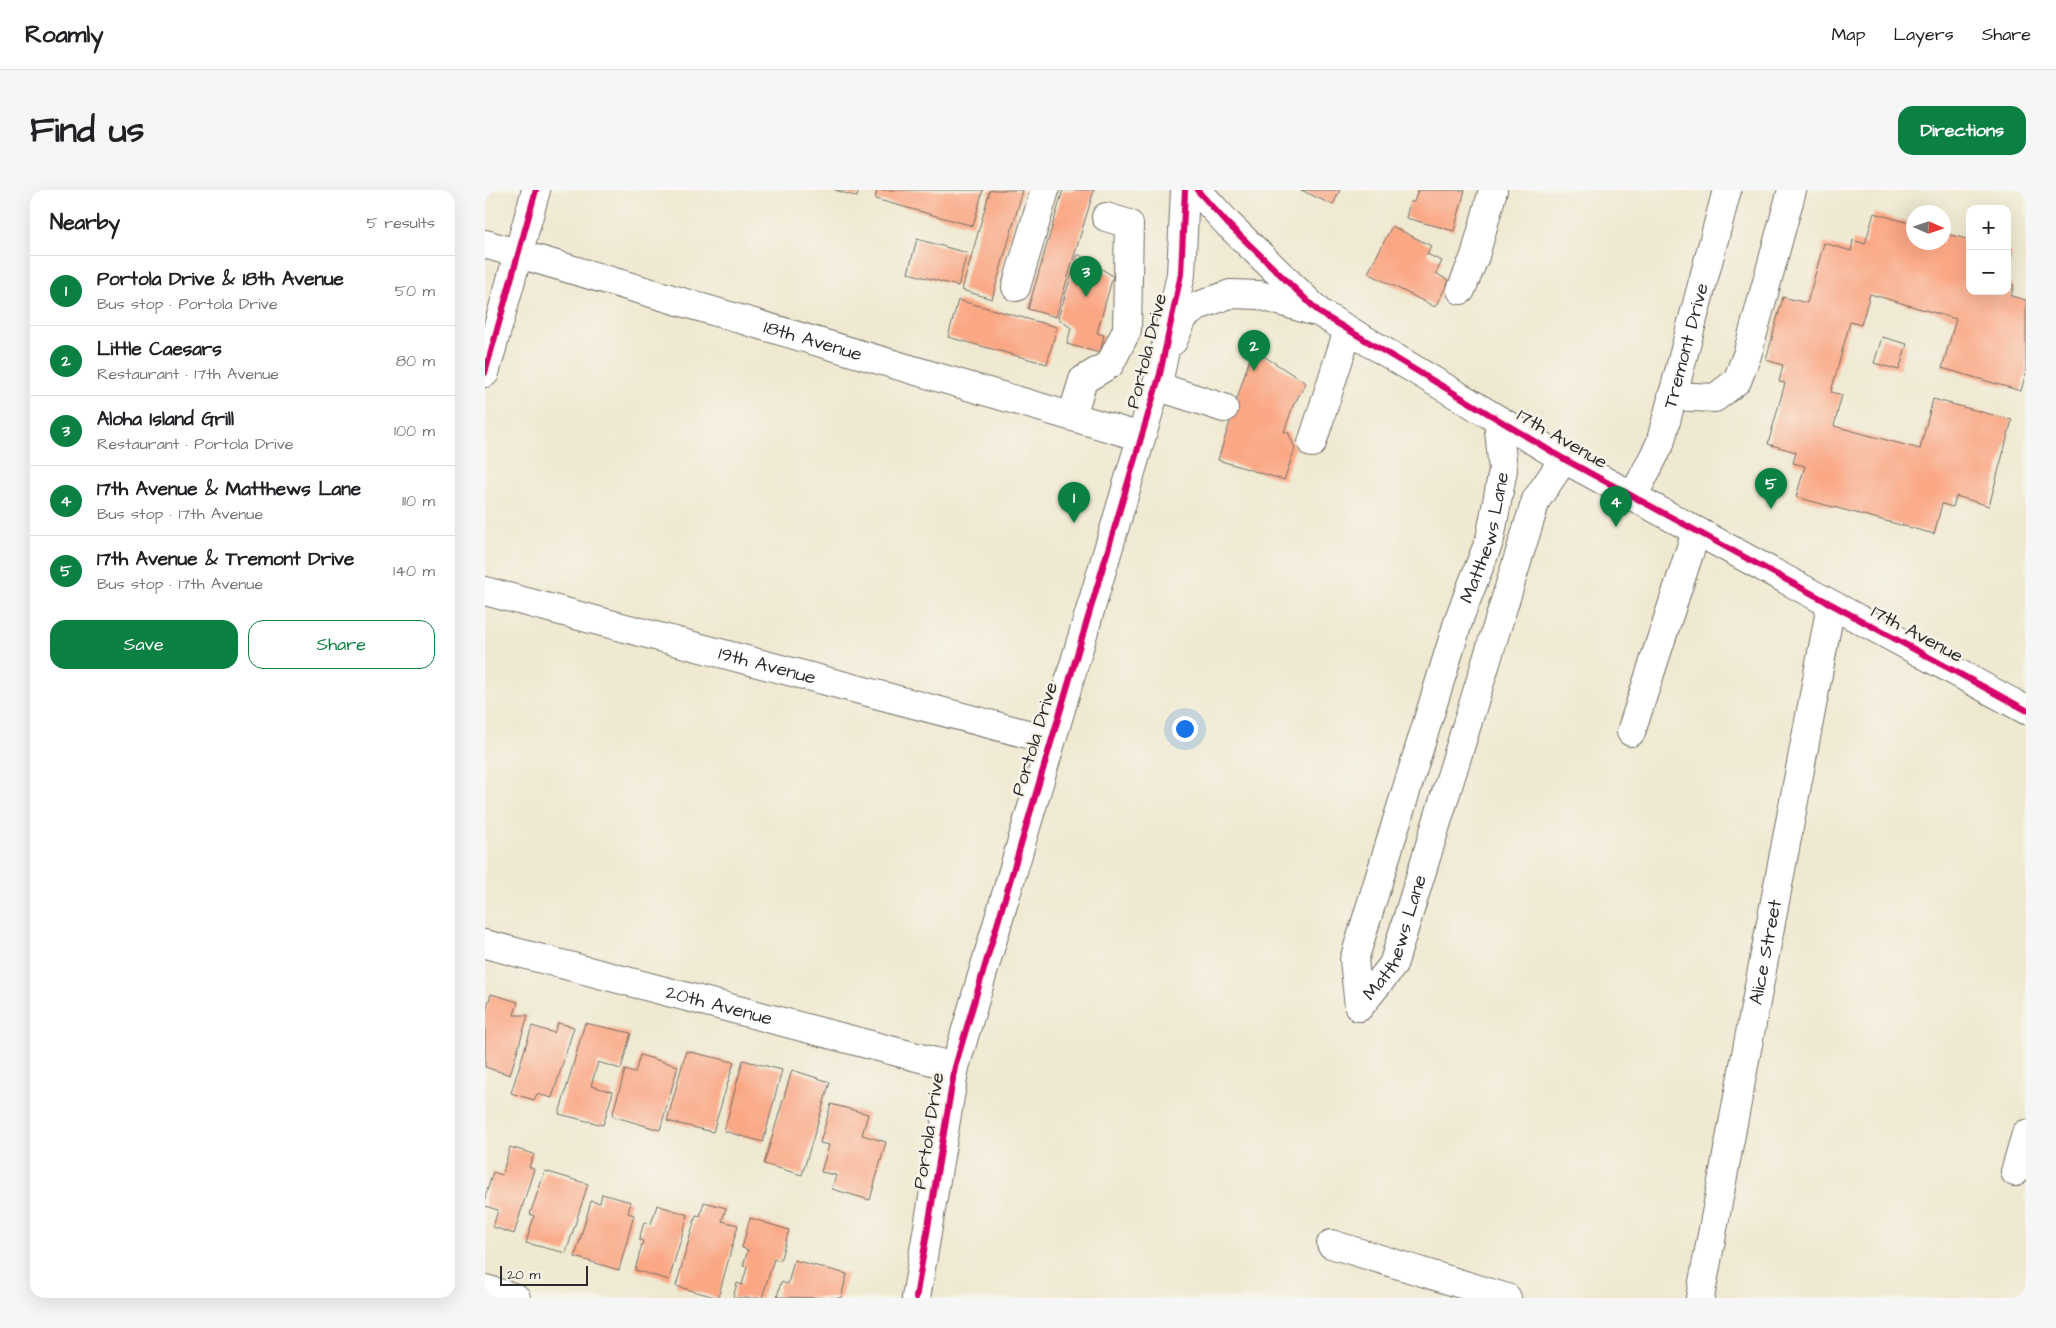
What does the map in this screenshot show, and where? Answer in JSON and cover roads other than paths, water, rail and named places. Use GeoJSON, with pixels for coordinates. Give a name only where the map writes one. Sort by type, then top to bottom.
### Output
{"type":"FeatureCollection","features":[{"type":"Feature","properties":{"kind":"street"},"geometry":{"type":"LineString","coordinates":[[485,373],[537,190]]}},
{"type":"Feature","properties":{"kind":"street"},"geometry":{"type":"LineString","coordinates":[[1016,287],[1045,190]]}},
{"type":"Feature","properties":{"kind":"street","name":"Portola Drive"},"geometry":{"type":"LineString","coordinates":[[916,1298],[955,1067],[1050,740],[1158,380],[1181,274],[1185,190]]}},
{"type":"Feature","properties":{"kind":"street","name":"17th Avenue"},"geometry":{"type":"LineString","coordinates":[[1197,190],[1228,224],[1320,313],[1564,459],[2026,710]]}},
{"type":"Feature","properties":{"kind":"street"},"geometry":{"type":"LineString","coordinates":[[1461,290],[1475,256],[1493,190]]}},
{"type":"Feature","properties":{"kind":"street","name":"Tremont Drive"},"geometry":{"type":"LineString","coordinates":[[1633,497],[1657,451],[1727,190]]}},
{"type":"Feature","properties":{"kind":"street"},"geometry":{"type":"LineString","coordinates":[[1672,396],[1715,398],[1737,380],[1747,354],[1793,190]]}},
{"type":"Feature","properties":{"kind":"street"},"geometry":{"type":"LineString","coordinates":[[1072,416],[1083,380],[1110,364],[1127,330],[1129,224],[1106,217]]}},
{"type":"Feature","properties":{"kind":"street","name":"18th Avenue"},"geometry":{"type":"LineString","coordinates":[[485,244],[1141,437]]}},
{"type":"Feature","properties":{"kind":"street"},"geometry":{"type":"LineString","coordinates":[[1224,408],[1158,380],[1183,316],[1198,306],[1231,294],[1259,294],[1320,313]]}},
{"type":"Feature","properties":{"kind":"street"},"geometry":{"type":"LineString","coordinates":[[1312,443],[1348,330]]}},
{"type":"Feature","properties":{"kind":"street","name":"Matthews Lane"},"geometry":{"type":"LineString","coordinates":[[1498,420],[1503,470],[1491,539],[1460,616],[1354,960],[1359,1007],[1393,965],[1536,500],[1564,459]]}},
{"type":"Feature","properties":{"kind":"street"},"geometry":{"type":"LineString","coordinates":[[1631,732],[1696,532]]}},
{"type":"Feature","properties":{"kind":"street","name":"19th Avenue"},"geometry":{"type":"LineString","coordinates":[[485,591],[1050,740]]}},
{"type":"Feature","properties":{"kind":"street","name":"Alice Street"},"geometry":{"type":"LineString","coordinates":[[1700,1298],[1831,605]]}},
{"type":"Feature","properties":{"kind":"street","name":"20th Avenue"},"geometry":{"type":"LineString","coordinates":[[485,944],[955,1067]]}},
{"type":"Feature","properties":{"kind":"street"},"geometry":{"type":"LineString","coordinates":[[2015,1172],[2026,1134]]}},
{"type":"Feature","properties":{"kind":"street"},"geometry":{"type":"LineString","coordinates":[[1331,1244],[1507,1298]]}},
{"type":"Feature","properties":{"kind":"street"},"geometry":{"type":"LineString","coordinates":[[485,1289],[516,1298]]}},
{"type":"Feature","properties":{"kind":"place","name":"Aloha Island Grill"},"geometry":{"type":"Point","coordinates":[1086,297]}},
{"type":"Feature","properties":{"kind":"place","name":"Little Caesars"},"geometry":{"type":"Point","coordinates":[1254,371]}},
{"type":"Feature","properties":{"kind":"place","name":"17th Avenue & Tremont Drive"},"geometry":{"type":"Point","coordinates":[1771,509]}},
{"type":"Feature","properties":{"kind":"place","name":"Portola Drive & 18th Avenue"},"geometry":{"type":"Point","coordinates":[1074,523]}},
{"type":"Feature","properties":{"kind":"place","name":"17th Avenue & Matthews Lane"},"geometry":{"type":"Point","coordinates":[1616,527]}}]}
